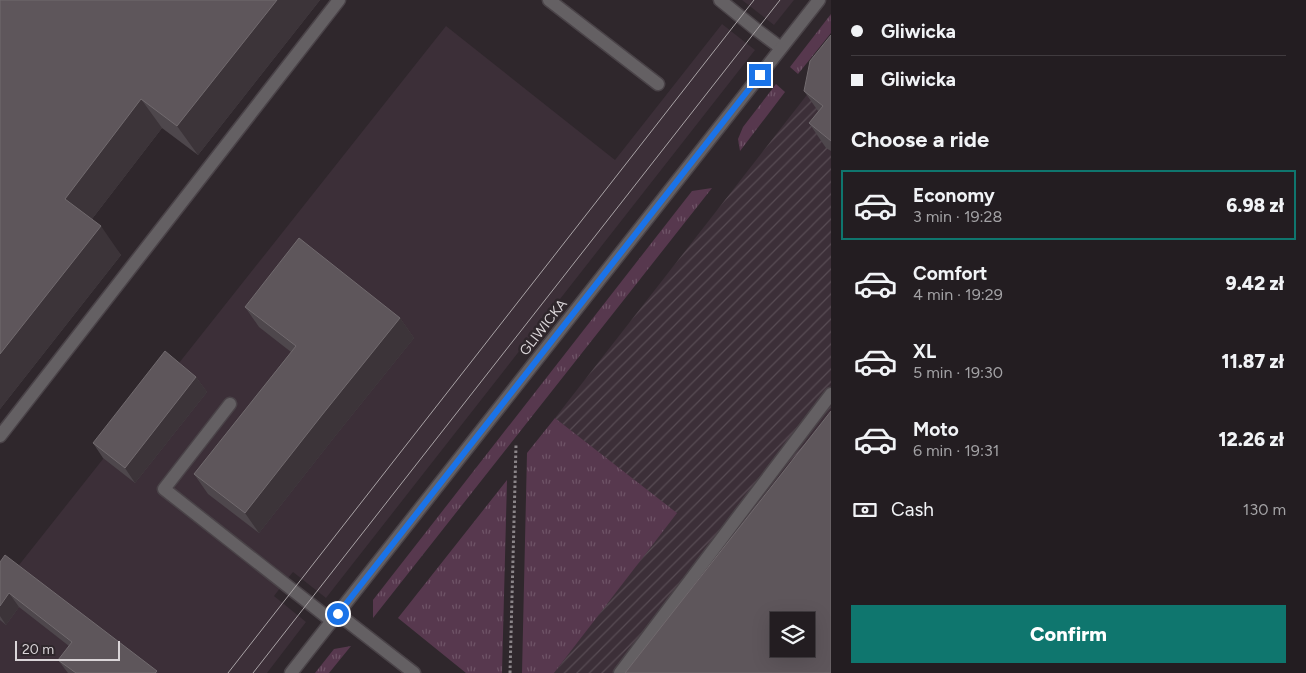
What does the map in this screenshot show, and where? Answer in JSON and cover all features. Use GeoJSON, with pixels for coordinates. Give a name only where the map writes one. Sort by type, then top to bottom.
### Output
{"type":"FeatureCollection","features":[{"type":"Feature","properties":{"kind":"street"},"geometry":{"type":"LineString","coordinates":[[0,436],[339,0]]}},
{"type":"Feature","properties":{"kind":"street"},"geometry":{"type":"LineString","coordinates":[[549,0],[658,84]]}},
{"type":"Feature","properties":{"kind":"street"},"geometry":{"type":"LineString","coordinates":[[720,0],[781,48]]}},
{"type":"Feature","properties":{"kind":"street","name":"GLIWICKA"},"geometry":{"type":"LineString","coordinates":[[291,673],[818,0]]}},
{"type":"Feature","properties":{"kind":"street"},"geometry":{"type":"LineString","coordinates":[[620,673],[831,394]]}},
{"type":"Feature","properties":{"kind":"street"},"geometry":{"type":"LineString","coordinates":[[230,404],[164,489],[335,617],[414,673]]}},
{"type":"Feature","properties":{"kind":"path"},"geometry":{"type":"LineString","coordinates":[[510,673],[516,445]]}},
{"type":"Feature","properties":{"kind":"shaded area"},"geometry":{"type":"Polygon","coordinates":[[[742,0],[794,0],[774,25],[742,0]]]}},
{"type":"Feature","properties":{"kind":"shaded area"},"geometry":{"type":"Polygon","coordinates":[[[722,24],[755,50],[326,598],[293,572],[284,583],[274,596],[306,622],[267,673],[0,673],[0,589],[446,26],[615,160],[722,24]]]}},
{"type":"Feature","properties":{"kind":"shaded area"},"geometry":{"type":"Polygon","coordinates":[[[831,64],[831,673],[554,673],[676,513],[555,418],[831,64]]]}},
{"type":"Feature","properties":{"kind":"green space"},"geometry":{"type":"Polygon","coordinates":[[[831,14],[831,33],[798,74],[790,67],[831,14]]]}},
{"type":"Feature","properties":{"kind":"green space"},"geometry":{"type":"Polygon","coordinates":[[[776,84],[785,92],[740,151],[738,139],[743,127],[776,84]]]}},
{"type":"Feature","properties":{"kind":"green space"},"geometry":{"type":"Polygon","coordinates":[[[712,188],[373,618],[373,600],[692,191],[712,188]]]}},
{"type":"Feature","properties":{"kind":"green space"},"geometry":{"type":"Polygon","coordinates":[[[555,418],[677,513],[554,673],[522,673],[527,453],[555,418]]]}},
{"type":"Feature","properties":{"kind":"green space"},"geometry":{"type":"Polygon","coordinates":[[[507,480],[502,673],[466,673],[398,618],[507,480]]]}},
{"type":"Feature","properties":{"kind":"green space"},"geometry":{"type":"Polygon","coordinates":[[[351,646],[329,673],[315,673],[334,649],[351,646]]]}},
{"type":"Feature","properties":{"kind":"building"},"geometry":{"type":"Polygon","coordinates":[[[0,0],[277,0],[177,126],[141,99],[65,199],[101,226],[0,354],[0,0]]]}},
{"type":"Feature","properties":{"kind":"building"},"geometry":{"type":"Polygon","coordinates":[[[831,35],[831,141],[809,123],[823,106],[804,91],[810,61],[831,35]]]}},
{"type":"Feature","properties":{"kind":"building"},"geometry":{"type":"Polygon","coordinates":[[[299,238],[400,318],[245,513],[194,474],[296,346],[245,307],[299,238]]]}},
{"type":"Feature","properties":{"kind":"building"},"geometry":{"type":"Polygon","coordinates":[[[165,351],[196,377],[125,468],[93,443],[165,351]]]}},
{"type":"Feature","properties":{"kind":"building"},"geometry":{"type":"Polygon","coordinates":[[[831,411],[831,673],[625,673],[831,411]]]}},
{"type":"Feature","properties":{"kind":"building"},"geometry":{"type":"Polygon","coordinates":[[[5,555],[157,671],[155,673],[76,673],[58,660],[72,642],[9,593],[0,606],[0,562],[5,555]]]}},
{"type":"Feature","properties":{"kind":"tram line"},"geometry":{"type":"LineString","coordinates":[[228,673],[754,0]]}},
{"type":"Feature","properties":{"kind":"tram line"},"geometry":{"type":"LineString","coordinates":[[253,673],[780,0]]}},
{"type":"Feature","properties":{"kind":"route"},"geometry":{"type":"LineString","coordinates":[[338,614],[760,75]]}}]}
